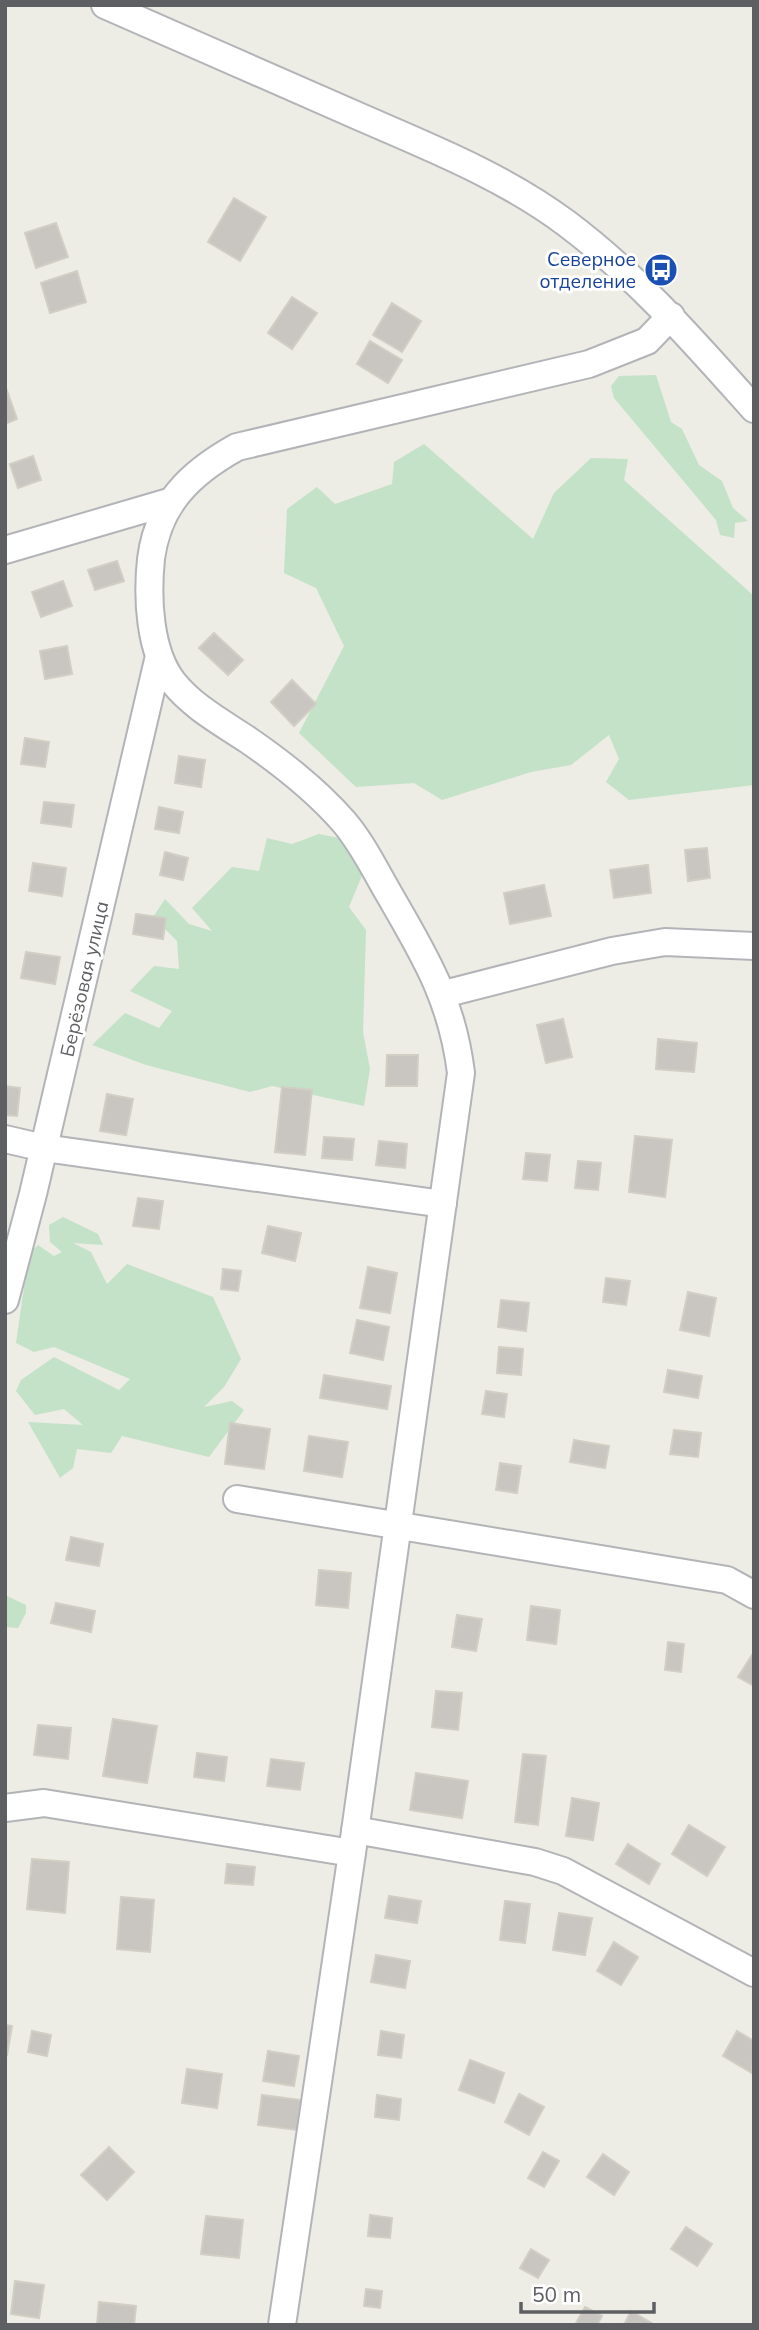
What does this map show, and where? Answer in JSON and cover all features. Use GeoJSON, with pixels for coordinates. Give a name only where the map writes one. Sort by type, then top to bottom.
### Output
{"type":"FeatureCollection","features":[{"type":"Feature","properties":{"kind":"street"},"geometry":{"type":"LineString","coordinates":[[105,5],[434,149],[496,180],[563,220],[614,260],[671,316],[754,409]]}},
{"type":"Feature","properties":{"kind":"street"},"geometry":{"type":"LineString","coordinates":[[282,2325],[354,1841],[461,1073],[457,1041],[444,994],[372,864],[346,824],[317,793],[201,710],[173,681],[159,656],[148,587],[154,541],[169,502],[198,473],[237,447],[589,364],[647,341],[671,316]]}},
{"type":"Feature","properties":{"kind":"street"},"geometry":{"type":"LineString","coordinates":[[5,550],[169,502]]}},
{"type":"Feature","properties":{"kind":"street","name":"Берёзовая улица"},"geometry":{"type":"LineString","coordinates":[[5,1300],[44,1148],[159,656]]}},
{"type":"Feature","properties":{"kind":"street"},"geometry":{"type":"LineString","coordinates":[[444,994],[612,951],[665,942],[754,946]]}},
{"type":"Feature","properties":{"kind":"street"},"geometry":{"type":"LineString","coordinates":[[5,1139],[44,1148],[443,1204]]}},
{"type":"Feature","properties":{"kind":"street"},"geometry":{"type":"LineString","coordinates":[[237,1499],[727,1580],[754,1595]]}},
{"type":"Feature","properties":{"kind":"street"},"geometry":{"type":"LineString","coordinates":[[5,1808],[44,1803],[535,1862],[563,1871],[754,1973]]}},
{"type":"Feature","properties":{"kind":"green space"},"geometry":{"type":"Polygon","coordinates":[[[656,375],[671,422],[682,429],[699,465],[722,481],[733,508],[748,521],[735,523],[734,538],[720,535],[716,520],[614,398],[611,386],[619,376],[656,375]]]}},
{"type":"Feature","properties":{"kind":"green space"},"geometry":{"type":"Polygon","coordinates":[[[424,444],[533,539],[554,493],[591,458],[628,459],[624,480],[754,596],[754,785],[629,800],[606,782],[619,759],[609,735],[571,765],[531,772],[442,800],[414,783],[356,787],[299,733],[344,646],[316,588],[284,573],[287,509],[317,487],[335,504],[392,484],[394,462],[424,444]]]}},
{"type":"Feature","properties":{"kind":"green space"},"geometry":{"type":"Polygon","coordinates":[[[319,834],[339,838],[363,873],[349,907],[366,930],[363,1032],[370,1069],[364,1106],[272,1086],[250,1092],[146,1065],[92,1045],[125,1013],[159,1028],[172,1011],[130,991],[154,966],[179,969],[177,941],[153,917],[165,899],[189,924],[212,931],[192,908],[232,867],[259,871],[267,838],[292,844],[319,834]]]}},
{"type":"Feature","properties":{"kind":"green space"},"geometry":{"type":"Polygon","coordinates":[[[63,1217],[98,1234],[103,1245],[73,1243],[91,1252],[107,1284],[127,1264],[213,1297],[241,1359],[224,1387],[204,1407],[232,1401],[244,1410],[209,1457],[122,1436],[111,1453],[77,1449],[73,1468],[60,1478],[28,1422],[83,1425],[64,1409],[35,1415],[16,1391],[21,1380],[54,1357],[119,1390],[130,1379],[54,1347],[34,1352],[16,1343],[29,1253],[38,1245],[54,1256],[62,1252],[50,1242],[49,1225],[63,1217]]]}},
{"type":"Feature","properties":{"kind":"green space"},"geometry":{"type":"Polygon","coordinates":[[[5,1595],[26,1605],[26,1613],[18,1628],[5,1627],[5,1595]]]}},
{"type":"Feature","properties":{"kind":"building"},"geometry":{"type":"Polygon","coordinates":[[[234,198],[266,217],[240,261],[208,242],[234,198]]]}},
{"type":"Feature","properties":{"kind":"building"},"geometry":{"type":"Polygon","coordinates":[[[56,223],[68,257],[36,268],[25,233],[56,223]]]}},
{"type":"Feature","properties":{"kind":"building"},"geometry":{"type":"Polygon","coordinates":[[[77,271],[86,302],[50,313],[41,283],[77,271]]]}},
{"type":"Feature","properties":{"kind":"building"},"geometry":{"type":"Polygon","coordinates":[[[292,297],[317,313],[292,349],[268,333],[292,297]]]}},
{"type":"Feature","properties":{"kind":"building"},"geometry":{"type":"Polygon","coordinates":[[[392,303],[421,321],[402,352],[373,335],[392,303]]]}},
{"type":"Feature","properties":{"kind":"building"},"geometry":{"type":"Polygon","coordinates":[[[370,341],[402,360],[388,383],[357,364],[370,341]]]}},
{"type":"Feature","properties":{"kind":"building"},"geometry":{"type":"Polygon","coordinates":[[[5,385],[17,419],[5,424],[5,385]]]}},
{"type":"Feature","properties":{"kind":"building"},"geometry":{"type":"Polygon","coordinates":[[[33,456],[41,480],[18,488],[10,464],[33,456]]]}},
{"type":"Feature","properties":{"kind":"building"},"geometry":{"type":"Polygon","coordinates":[[[117,561],[124,581],[95,590],[88,570],[117,561]]]}},
{"type":"Feature","properties":{"kind":"building"},"geometry":{"type":"Polygon","coordinates":[[[63,581],[72,606],[41,617],[32,592],[63,581]]]}},
{"type":"Feature","properties":{"kind":"building"},"geometry":{"type":"Polygon","coordinates":[[[214,633],[243,660],[228,675],[199,648],[214,633]]]}},
{"type":"Feature","properties":{"kind":"building"},"geometry":{"type":"Polygon","coordinates":[[[67,646],[72,674],[45,679],[40,651],[67,646]]]}},
{"type":"Feature","properties":{"kind":"building"},"geometry":{"type":"Polygon","coordinates":[[[292,680],[316,704],[294,726],[271,702],[292,680]]]}},
{"type":"Feature","properties":{"kind":"building"},"geometry":{"type":"Polygon","coordinates":[[[25,738],[49,742],[45,767],[21,764],[25,738]]]}},
{"type":"Feature","properties":{"kind":"building"},"geometry":{"type":"Polygon","coordinates":[[[179,756],[205,760],[201,787],[175,783],[179,756]]]}},
{"type":"Feature","properties":{"kind":"building"},"geometry":{"type":"Polygon","coordinates":[[[44,802],[74,805],[71,827],[41,823],[44,802]]]}},
{"type":"Feature","properties":{"kind":"building"},"geometry":{"type":"Polygon","coordinates":[[[159,807],[183,812],[179,833],[155,829],[159,807]]]}},
{"type":"Feature","properties":{"kind":"building"},"geometry":{"type":"Polygon","coordinates":[[[707,848],[710,878],[688,881],[685,850],[707,848]]]}},
{"type":"Feature","properties":{"kind":"building"},"geometry":{"type":"Polygon","coordinates":[[[165,852],[188,858],[183,880],[160,875],[165,852]]]}},
{"type":"Feature","properties":{"kind":"building"},"geometry":{"type":"Polygon","coordinates":[[[33,863],[66,868],[62,896],[29,891],[33,863]]]}},
{"type":"Feature","properties":{"kind":"building"},"geometry":{"type":"Polygon","coordinates":[[[648,865],[651,893],[614,898],[610,870],[648,865]]]}},
{"type":"Feature","properties":{"kind":"building"},"geometry":{"type":"Polygon","coordinates":[[[544,885],[551,916],[510,924],[504,893],[544,885]]]}},
{"type":"Feature","properties":{"kind":"building"},"geometry":{"type":"Polygon","coordinates":[[[136,914],[166,918],[163,939],[133,934],[136,914]]]}},
{"type":"Feature","properties":{"kind":"building"},"geometry":{"type":"Polygon","coordinates":[[[26,952],[60,957],[55,984],[21,978],[26,952]]]}},
{"type":"Feature","properties":{"kind":"building"},"geometry":{"type":"Polygon","coordinates":[[[563,1019],[572,1057],[546,1063],[537,1025],[563,1019]]]}},
{"type":"Feature","properties":{"kind":"building"},"geometry":{"type":"Polygon","coordinates":[[[658,1039],[697,1043],[694,1072],[656,1069],[658,1039]]]}},
{"type":"Feature","properties":{"kind":"building"},"geometry":{"type":"Polygon","coordinates":[[[387,1055],[418,1055],[417,1086],[386,1086],[387,1055]]]}},
{"type":"Feature","properties":{"kind":"building"},"geometry":{"type":"Polygon","coordinates":[[[5,1086],[20,1088],[17,1116],[5,1115],[5,1086]]]}},
{"type":"Feature","properties":{"kind":"building"},"geometry":{"type":"Polygon","coordinates":[[[282,1087],[312,1090],[305,1155],[275,1152],[282,1087]]]}},
{"type":"Feature","properties":{"kind":"building"},"geometry":{"type":"Polygon","coordinates":[[[107,1094],[133,1099],[126,1135],[100,1131],[107,1094]]]}},
{"type":"Feature","properties":{"kind":"building"},"geometry":{"type":"Polygon","coordinates":[[[635,1136],[672,1140],[665,1197],[629,1192],[635,1136]]]}},
{"type":"Feature","properties":{"kind":"building"},"geometry":{"type":"Polygon","coordinates":[[[324,1137],[354,1139],[352,1160],[322,1158],[324,1137]]]}},
{"type":"Feature","properties":{"kind":"building"},"geometry":{"type":"Polygon","coordinates":[[[379,1141],[407,1144],[405,1168],[376,1165],[379,1141]]]}},
{"type":"Feature","properties":{"kind":"building"},"geometry":{"type":"Polygon","coordinates":[[[526,1153],[550,1155],[547,1181],[523,1179],[526,1153]]]}},
{"type":"Feature","properties":{"kind":"building"},"geometry":{"type":"Polygon","coordinates":[[[578,1161],[601,1163],[598,1190],[575,1188],[578,1161]]]}},
{"type":"Feature","properties":{"kind":"building"},"geometry":{"type":"Polygon","coordinates":[[[138,1198],[163,1201],[159,1229],[133,1226],[138,1198]]]}},
{"type":"Feature","properties":{"kind":"building"},"geometry":{"type":"Polygon","coordinates":[[[268,1226],[301,1233],[295,1261],[262,1253],[268,1226]]]}},
{"type":"Feature","properties":{"kind":"building"},"geometry":{"type":"Polygon","coordinates":[[[368,1267],[397,1273],[390,1313],[360,1308],[368,1267]]]}},
{"type":"Feature","properties":{"kind":"building"},"geometry":{"type":"Polygon","coordinates":[[[223,1269],[241,1271],[238,1291],[221,1289],[223,1269]]]}},
{"type":"Feature","properties":{"kind":"building"},"geometry":{"type":"Polygon","coordinates":[[[606,1278],[630,1281],[626,1305],[603,1302],[606,1278]]]}},
{"type":"Feature","properties":{"kind":"building"},"geometry":{"type":"Polygon","coordinates":[[[688,1292],[716,1298],[709,1336],[680,1330],[688,1292]]]}},
{"type":"Feature","properties":{"kind":"building"},"geometry":{"type":"Polygon","coordinates":[[[501,1300],[529,1303],[526,1331],[498,1327],[501,1300]]]}},
{"type":"Feature","properties":{"kind":"building"},"geometry":{"type":"Polygon","coordinates":[[[357,1320],[389,1327],[383,1360],[350,1353],[357,1320]]]}},
{"type":"Feature","properties":{"kind":"building"},"geometry":{"type":"Polygon","coordinates":[[[499,1347],[523,1349],[521,1375],[497,1373],[499,1347]]]}},
{"type":"Feature","properties":{"kind":"building"},"geometry":{"type":"Polygon","coordinates":[[[668,1370],[702,1376],[698,1398],[664,1392],[668,1370]]]}},
{"type":"Feature","properties":{"kind":"building"},"geometry":{"type":"Polygon","coordinates":[[[324,1375],[391,1386],[387,1409],[320,1398],[324,1375]]]}},
{"type":"Feature","properties":{"kind":"building"},"geometry":{"type":"Polygon","coordinates":[[[486,1391],[507,1394],[504,1417],[482,1414],[486,1391]]]}},
{"type":"Feature","properties":{"kind":"building"},"geometry":{"type":"Polygon","coordinates":[[[230,1423],[270,1429],[264,1469],[225,1464],[230,1423]]]}},
{"type":"Feature","properties":{"kind":"building"},"geometry":{"type":"Polygon","coordinates":[[[674,1430],[701,1433],[698,1457],[670,1454],[674,1430]]]}},
{"type":"Feature","properties":{"kind":"building"},"geometry":{"type":"Polygon","coordinates":[[[309,1436],[348,1442],[342,1477],[304,1471],[309,1436]]]}},
{"type":"Feature","properties":{"kind":"building"},"geometry":{"type":"Polygon","coordinates":[[[574,1440],[609,1446],[605,1468],[570,1462],[574,1440]]]}},
{"type":"Feature","properties":{"kind":"building"},"geometry":{"type":"Polygon","coordinates":[[[500,1463],[521,1466],[517,1493],[496,1490],[500,1463]]]}},
{"type":"Feature","properties":{"kind":"building"},"geometry":{"type":"Polygon","coordinates":[[[71,1537],[103,1544],[99,1566],[66,1560],[71,1537]]]}},
{"type":"Feature","properties":{"kind":"building"},"geometry":{"type":"Polygon","coordinates":[[[319,1570],[351,1573],[348,1608],[316,1605],[319,1570]]]}},
{"type":"Feature","properties":{"kind":"building"},"geometry":{"type":"Polygon","coordinates":[[[56,1603],[95,1611],[91,1632],[51,1623],[56,1603]]]}},
{"type":"Feature","properties":{"kind":"building"},"geometry":{"type":"Polygon","coordinates":[[[531,1606],[560,1610],[556,1644],[527,1640],[531,1606]]]}},
{"type":"Feature","properties":{"kind":"building"},"geometry":{"type":"Polygon","coordinates":[[[457,1615],[482,1619],[476,1651],[452,1647],[457,1615]]]}},
{"type":"Feature","properties":{"kind":"building"},"geometry":{"type":"Polygon","coordinates":[[[668,1642],[684,1644],[681,1672],[665,1670],[668,1642]]]}},
{"type":"Feature","properties":{"kind":"building"},"geometry":{"type":"Polygon","coordinates":[[[754,1652],[754,1686],[738,1677],[754,1652]]]}},
{"type":"Feature","properties":{"kind":"building"},"geometry":{"type":"Polygon","coordinates":[[[436,1691],[462,1693],[458,1730],[432,1727],[436,1691]]]}},
{"type":"Feature","properties":{"kind":"building"},"geometry":{"type":"Polygon","coordinates":[[[113,1719],[157,1726],[147,1783],[103,1776],[113,1719]]]}},
{"type":"Feature","properties":{"kind":"building"},"geometry":{"type":"Polygon","coordinates":[[[38,1725],[71,1728],[68,1759],[34,1755],[38,1725]]]}},
{"type":"Feature","properties":{"kind":"building"},"geometry":{"type":"Polygon","coordinates":[[[197,1753],[227,1757],[224,1781],[194,1777],[197,1753]]]}},
{"type":"Feature","properties":{"kind":"building"},"geometry":{"type":"Polygon","coordinates":[[[523,1754],[546,1756],[538,1825],[515,1822],[523,1754]]]}},
{"type":"Feature","properties":{"kind":"building"},"geometry":{"type":"Polygon","coordinates":[[[271,1759],[304,1763],[300,1790],[267,1786],[271,1759]]]}},
{"type":"Feature","properties":{"kind":"building"},"geometry":{"type":"Polygon","coordinates":[[[416,1773],[468,1781],[462,1818],[410,1810],[416,1773]]]}},
{"type":"Feature","properties":{"kind":"building"},"geometry":{"type":"Polygon","coordinates":[[[572,1798],[599,1803],[593,1840],[566,1836],[572,1798]]]}},
{"type":"Feature","properties":{"kind":"building"},"geometry":{"type":"Polygon","coordinates":[[[689,1825],[725,1847],[707,1876],[672,1854],[689,1825]]]}},
{"type":"Feature","properties":{"kind":"building"},"geometry":{"type":"Polygon","coordinates":[[[628,1844],[660,1864],[649,1884],[616,1864],[628,1844]]]}},
{"type":"Feature","properties":{"kind":"building"},"geometry":{"type":"Polygon","coordinates":[[[32,1859],[69,1862],[65,1913],[27,1909],[32,1859]]]}},
{"type":"Feature","properties":{"kind":"building"},"geometry":{"type":"Polygon","coordinates":[[[227,1864],[255,1867],[253,1885],[225,1883],[227,1864]]]}},
{"type":"Feature","properties":{"kind":"building"},"geometry":{"type":"Polygon","coordinates":[[[389,1896],[421,1901],[417,1923],[385,1918],[389,1896]]]}},
{"type":"Feature","properties":{"kind":"building"},"geometry":{"type":"Polygon","coordinates":[[[121,1897],[154,1900],[150,1952],[117,1949],[121,1897]]]}},
{"type":"Feature","properties":{"kind":"building"},"geometry":{"type":"Polygon","coordinates":[[[505,1901],[530,1904],[525,1943],[500,1940],[505,1901]]]}},
{"type":"Feature","properties":{"kind":"building"},"geometry":{"type":"Polygon","coordinates":[[[559,1913],[592,1918],[585,1955],[553,1950],[559,1913]]]}},
{"type":"Feature","properties":{"kind":"building"},"geometry":{"type":"Polygon","coordinates":[[[614,1942],[638,1957],[621,1985],[597,1971],[614,1942]]]}},
{"type":"Feature","properties":{"kind":"building"},"geometry":{"type":"Polygon","coordinates":[[[376,1955],[410,1961],[405,1988],[371,1982],[376,1955]]]}},
{"type":"Feature","properties":{"kind":"building"},"geometry":{"type":"Polygon","coordinates":[[[5,2025],[12,2026],[7,2055],[5,2054],[5,2025]]]}},
{"type":"Feature","properties":{"kind":"building"},"geometry":{"type":"Polygon","coordinates":[[[32,2031],[51,2035],[47,2056],[28,2052],[32,2031]]]}},
{"type":"Feature","properties":{"kind":"building"},"geometry":{"type":"Polygon","coordinates":[[[381,2031],[404,2035],[401,2058],[378,2055],[381,2031]]]}},
{"type":"Feature","properties":{"kind":"building"},"geometry":{"type":"Polygon","coordinates":[[[737,2031],[754,2041],[752,2073],[723,2056],[737,2031]]]}},
{"type":"Feature","properties":{"kind":"building"},"geometry":{"type":"Polygon","coordinates":[[[268,2051],[299,2056],[294,2086],[263,2081],[268,2051]]]}},
{"type":"Feature","properties":{"kind":"building"},"geometry":{"type":"Polygon","coordinates":[[[470,2060],[504,2073],[494,2103],[459,2090],[470,2060]]]}},
{"type":"Feature","properties":{"kind":"building"},"geometry":{"type":"Polygon","coordinates":[[[187,2069],[222,2074],[217,2108],[182,2103],[187,2069]]]}},
{"type":"Feature","properties":{"kind":"building"},"geometry":{"type":"Polygon","coordinates":[[[519,2094],[544,2107],[529,2135],[505,2122],[519,2094]]]}},
{"type":"Feature","properties":{"kind":"building"},"geometry":{"type":"Polygon","coordinates":[[[262,2095],[301,2100],[297,2130],[258,2125],[262,2095]]]}},
{"type":"Feature","properties":{"kind":"building"},"geometry":{"type":"Polygon","coordinates":[[[377,2095],[401,2099],[399,2120],[375,2117],[377,2095]]]}},
{"type":"Feature","properties":{"kind":"building"},"geometry":{"type":"Polygon","coordinates":[[[109,2147],[134,2172],[107,2200],[81,2175],[109,2147]]]}},
{"type":"Feature","properties":{"kind":"building"},"geometry":{"type":"Polygon","coordinates":[[[543,2152],[559,2161],[544,2187],[528,2178],[543,2152]]]}},
{"type":"Feature","properties":{"kind":"building"},"geometry":{"type":"Polygon","coordinates":[[[603,2154],[629,2172],[614,2195],[587,2177],[603,2154]]]}},
{"type":"Feature","properties":{"kind":"building"},"geometry":{"type":"Polygon","coordinates":[[[370,2215],[392,2218],[390,2238],[368,2236],[370,2215]]]}},
{"type":"Feature","properties":{"kind":"building"},"geometry":{"type":"Polygon","coordinates":[[[206,2216],[243,2220],[239,2258],[201,2254],[206,2216]]]}},
{"type":"Feature","properties":{"kind":"building"},"geometry":{"type":"Polygon","coordinates":[[[686,2227],[712,2244],[697,2266],[671,2249],[686,2227]]]}},
{"type":"Feature","properties":{"kind":"building"},"geometry":{"type":"Polygon","coordinates":[[[531,2249],[549,2260],[538,2278],[520,2268],[531,2249]]]}},
{"type":"Feature","properties":{"kind":"building"},"geometry":{"type":"Polygon","coordinates":[[[15,2281],[44,2285],[39,2318],[11,2314],[15,2281]]]}},
{"type":"Feature","properties":{"kind":"building"},"geometry":{"type":"Polygon","coordinates":[[[366,2289],[382,2291],[380,2308],[364,2306],[366,2289]]]}},
{"type":"Feature","properties":{"kind":"building"},"geometry":{"type":"Polygon","coordinates":[[[99,2302],[136,2306],[134,2325],[97,2325],[99,2302]]]}},
{"type":"Feature","properties":{"kind":"building"},"geometry":{"type":"Polygon","coordinates":[[[585,2307],[602,2316],[597,2325],[575,2325],[585,2307]]]}},
{"type":"Feature","properties":{"kind":"building"},"geometry":{"type":"Polygon","coordinates":[[[631,2311],[655,2325],[624,2325],[631,2311]]]}},
{"type":"Feature","properties":{"kind":"place","name":"Северное отделение"},"geometry":{"type":"Point","coordinates":[661,270]}}]}
